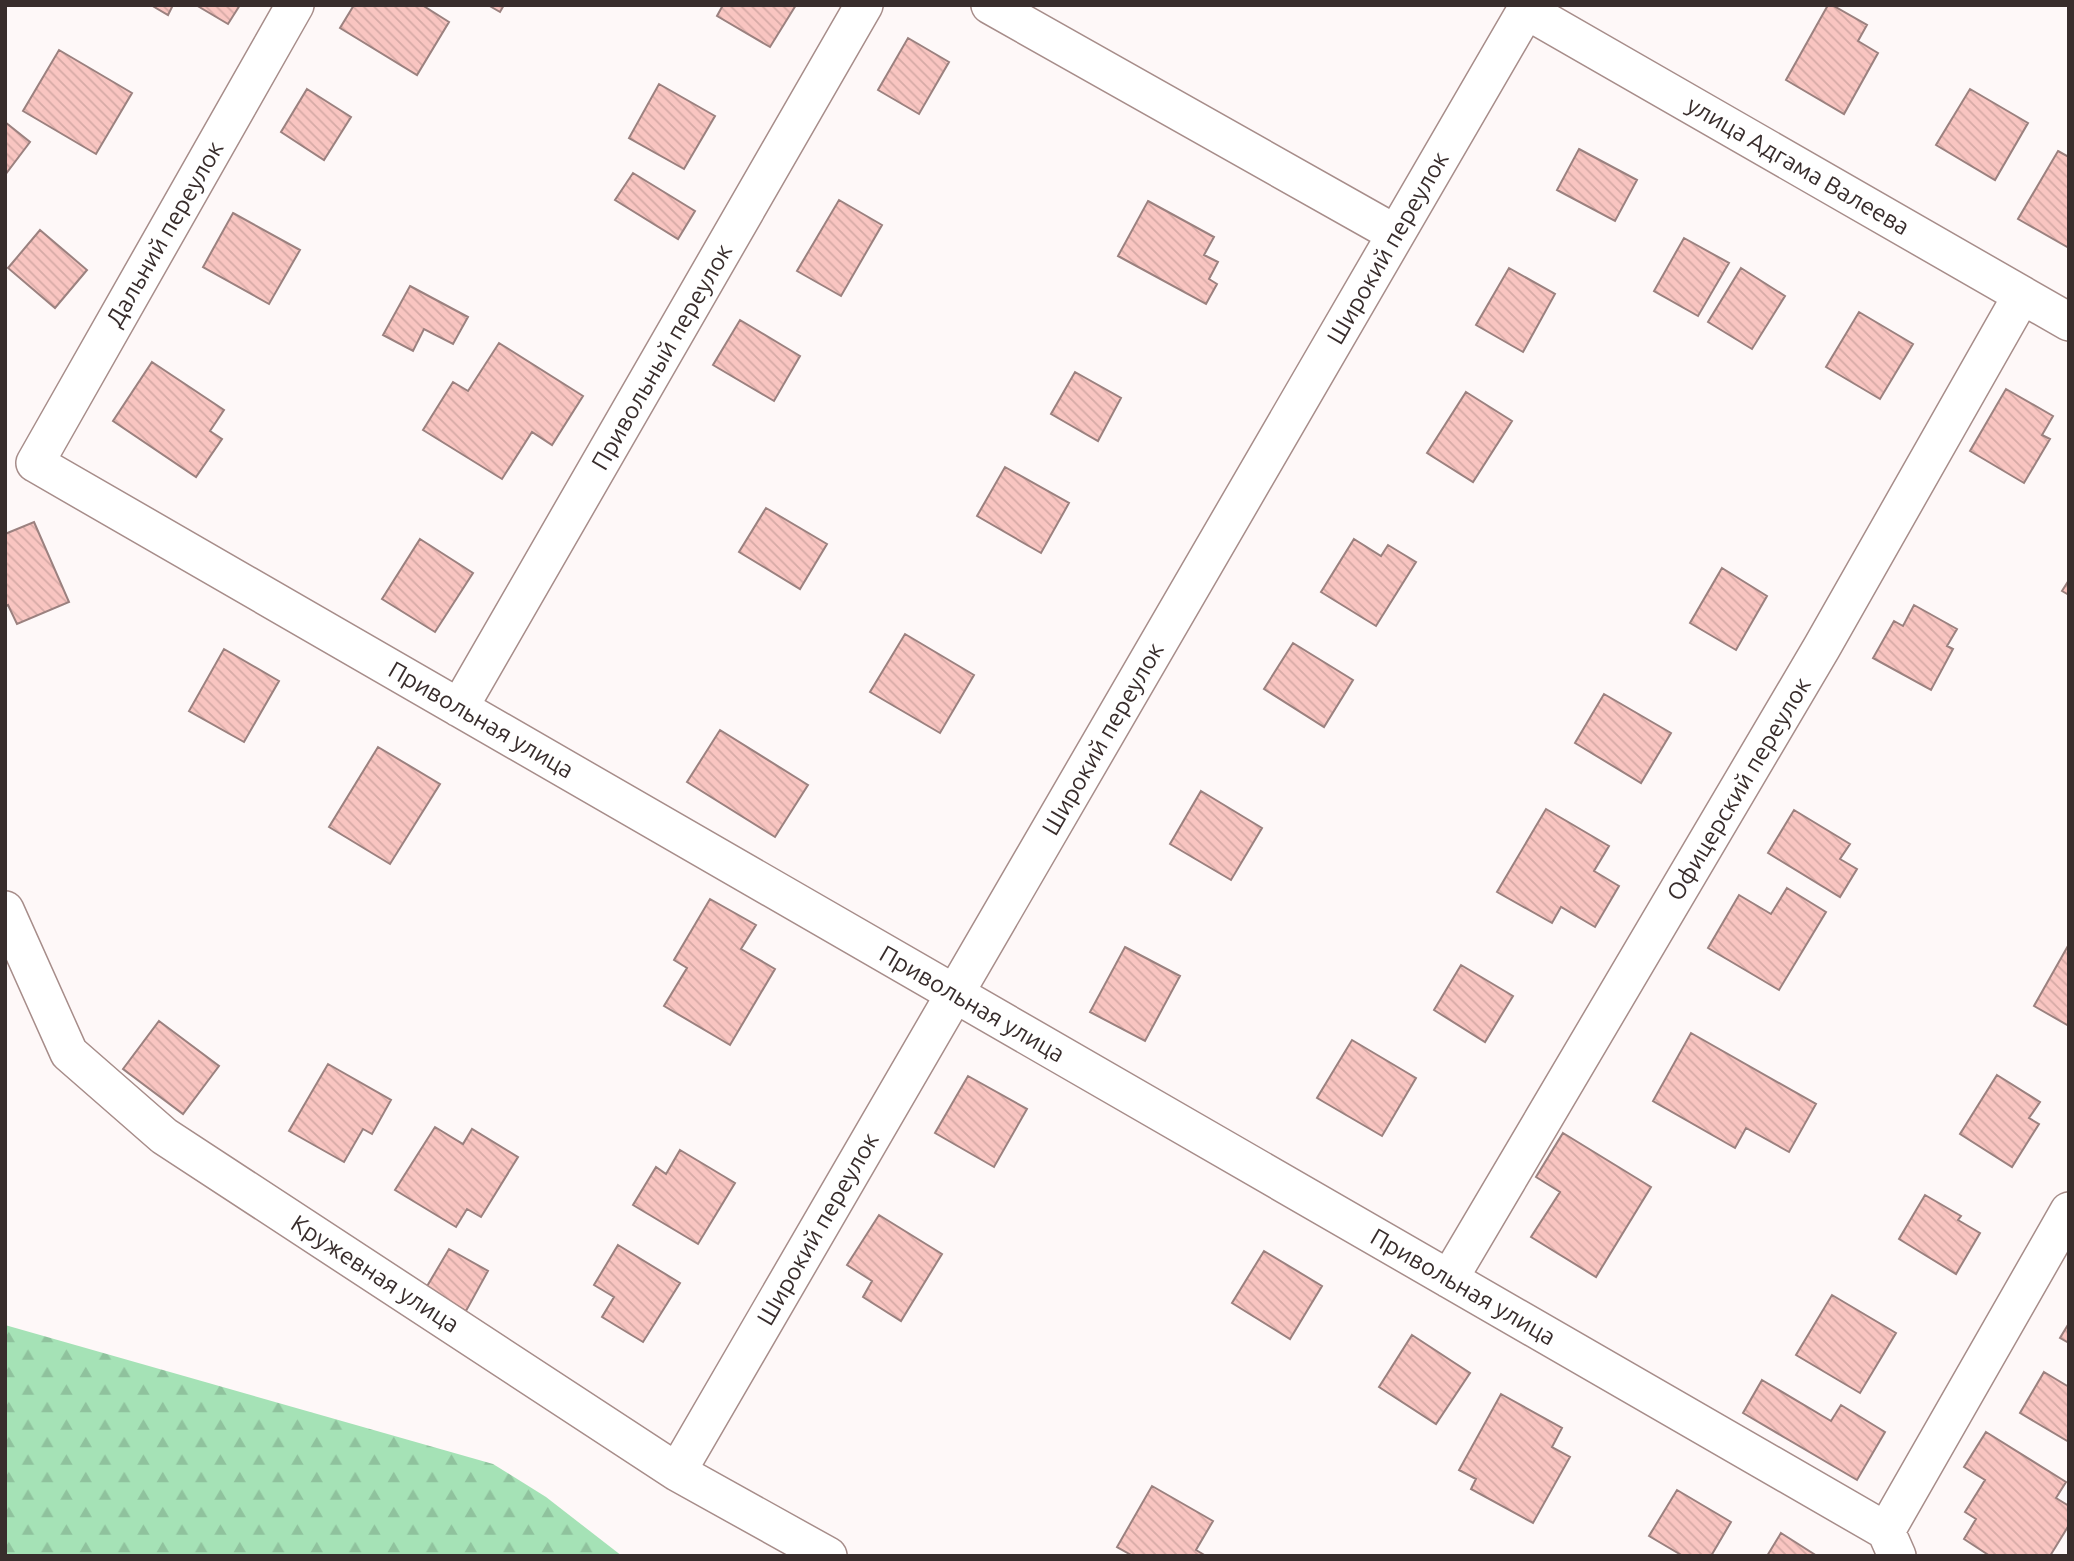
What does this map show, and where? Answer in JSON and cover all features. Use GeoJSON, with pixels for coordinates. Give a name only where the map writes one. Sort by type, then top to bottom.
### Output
{"type":"FeatureCollection","features":[{"type":"Feature","properties":{"kind":"street","name":"Дальний переулок"},"geometry":{"type":"LineString","coordinates":[[20,467],[295,5]]}},
{"type":"Feature","properties":{"kind":"street","name":"Привольный переулок"},"geometry":{"type":"LineString","coordinates":[[459,708],[864,5]]}},
{"type":"Feature","properties":{"kind":"street"},"geometry":{"type":"LineString","coordinates":[[990,5],[1396,234]]}},
{"type":"Feature","properties":{"kind":"street","name":"Широкий переулок"},"geometry":{"type":"LineString","coordinates":[[677,1472],[1528,8]]}},
{"type":"Feature","properties":{"kind":"street","name":"улица Адгама Валеева"},"geometry":{"type":"LineString","coordinates":[[1528,8],[2069,322]]}},
{"type":"Feature","properties":{"kind":"street","name":"Офицерский переулок"},"geometry":{"type":"LineString","coordinates":[[1448,1279],[1815,659],[2022,295]]}},
{"type":"Feature","properties":{"kind":"street","name":"Привольная улица"},"geometry":{"type":"LineString","coordinates":[[20,467],[459,708],[1448,1279],[1891,1544]]}},
{"type":"Feature","properties":{"kind":"street","name":"Кружевная улица"},"geometry":{"type":"LineString","coordinates":[[5,910],[69,1053],[164,1136],[677,1472],[828,1556]]}},
{"type":"Feature","properties":{"kind":"street"},"geometry":{"type":"LineString","coordinates":[[1891,1544],[2069,1211]]}},
{"type":"Feature","properties":{"kind":"green space"},"geometry":{"type":"Polygon","coordinates":[[[5,1325],[493,1464],[546,1497],[622,1556],[5,1556],[5,1325]]]}},
{"type":"Feature","properties":{"kind":"building"},"geometry":{"type":"Polygon","coordinates":[[[151,5],[173,5],[168,15],[151,5]]]}},
{"type":"Feature","properties":{"kind":"building"},"geometry":{"type":"Polygon","coordinates":[[[196,5],[240,5],[228,24],[196,5]]]}},
{"type":"Feature","properties":{"kind":"building"},"geometry":{"type":"Polygon","coordinates":[[[354,5],[422,5],[449,22],[417,75],[340,28],[354,5]]]}},
{"type":"Feature","properties":{"kind":"building"},"geometry":{"type":"Polygon","coordinates":[[[488,5],[504,5],[500,12],[488,5]]]}},
{"type":"Feature","properties":{"kind":"building"},"geometry":{"type":"Polygon","coordinates":[[[723,5],[796,5],[770,47],[717,16],[723,5]]]}},
{"type":"Feature","properties":{"kind":"building"},"geometry":{"type":"Polygon","coordinates":[[[1828,5],[1867,25],[1858,41],[1878,53],[1844,114],[1786,80],[1828,5]]]}},
{"type":"Feature","properties":{"kind":"building"},"geometry":{"type":"Polygon","coordinates":[[[908,38],[949,62],[919,114],[878,90],[908,38]]]}},
{"type":"Feature","properties":{"kind":"building"},"geometry":{"type":"Polygon","coordinates":[[[59,50],[132,93],[96,154],[23,111],[59,50]]]}},
{"type":"Feature","properties":{"kind":"building"},"geometry":{"type":"Polygon","coordinates":[[[659,84],[715,116],[684,169],[629,138],[659,84]]]}},
{"type":"Feature","properties":{"kind":"building"},"geometry":{"type":"Polygon","coordinates":[[[307,89],[351,117],[324,160],[281,132],[307,89]]]}},
{"type":"Feature","properties":{"kind":"building"},"geometry":{"type":"Polygon","coordinates":[[[1970,89],[2028,123],[1995,180],[1936,145],[1970,89]]]}},
{"type":"Feature","properties":{"kind":"building"},"geometry":{"type":"Polygon","coordinates":[[[5,122],[30,142],[5,175],[5,122]]]}},
{"type":"Feature","properties":{"kind":"building"},"geometry":{"type":"Polygon","coordinates":[[[1579,149],[1637,180],[1615,221],[1557,190],[1579,149]]]}},
{"type":"Feature","properties":{"kind":"building"},"geometry":{"type":"Polygon","coordinates":[[[2058,151],[2069,157],[2069,248],[2018,219],[2058,151]]]}},
{"type":"Feature","properties":{"kind":"building"},"geometry":{"type":"Polygon","coordinates":[[[633,173],[695,211],[678,239],[615,200],[633,173]]]}},
{"type":"Feature","properties":{"kind":"building"},"geometry":{"type":"Polygon","coordinates":[[[839,200],[882,225],[841,296],[797,271],[839,200]]]}},
{"type":"Feature","properties":{"kind":"building"},"geometry":{"type":"Polygon","coordinates":[[[1148,201],[1214,237],[1204,255],[1218,262],[1209,279],[1217,284],[1206,304],[1118,256],[1148,201]]]}},
{"type":"Feature","properties":{"kind":"building"},"geometry":{"type":"Polygon","coordinates":[[[233,213],[300,250],[269,304],[203,267],[233,213]]]}},
{"type":"Feature","properties":{"kind":"building"},"geometry":{"type":"Polygon","coordinates":[[[40,230],[87,270],[55,308],[8,268],[40,230]]]}},
{"type":"Feature","properties":{"kind":"building"},"geometry":{"type":"Polygon","coordinates":[[[1684,238],[1729,263],[1698,316],[1654,291],[1684,238]]]}},
{"type":"Feature","properties":{"kind":"building"},"geometry":{"type":"Polygon","coordinates":[[[1509,268],[1555,294],[1523,352],[1476,325],[1509,268]]]}},
{"type":"Feature","properties":{"kind":"building"},"geometry":{"type":"Polygon","coordinates":[[[1741,268],[1785,296],[1752,349],[1708,322],[1741,268]]]}},
{"type":"Feature","properties":{"kind":"building"},"geometry":{"type":"Polygon","coordinates":[[[410,286],[468,317],[453,344],[424,329],[413,351],[383,335],[410,286]]]}},
{"type":"Feature","properties":{"kind":"building"},"geometry":{"type":"Polygon","coordinates":[[[1859,312],[1913,344],[1880,399],[1826,367],[1859,312]]]}},
{"type":"Feature","properties":{"kind":"building"},"geometry":{"type":"Polygon","coordinates":[[[740,320],[800,356],[774,401],[713,365],[740,320]]]}},
{"type":"Feature","properties":{"kind":"building"},"geometry":{"type":"Polygon","coordinates":[[[499,343],[583,396],[552,445],[532,432],[502,479],[423,430],[453,382],[468,391],[499,343]]]}},
{"type":"Feature","properties":{"kind":"building"},"geometry":{"type":"Polygon","coordinates":[[[152,362],[224,410],[210,431],[222,439],[196,477],[113,421],[152,362]]]}},
{"type":"Feature","properties":{"kind":"building"},"geometry":{"type":"Polygon","coordinates":[[[1075,372],[1121,398],[1098,441],[1051,414],[1075,372]]]}},
{"type":"Feature","properties":{"kind":"building"},"geometry":{"type":"Polygon","coordinates":[[[2006,389],[2053,416],[2042,435],[2050,439],[2024,483],[1970,451],[2006,389]]]}},
{"type":"Feature","properties":{"kind":"building"},"geometry":{"type":"Polygon","coordinates":[[[1466,392],[1512,421],[1473,482],[1427,453],[1466,392]]]}},
{"type":"Feature","properties":{"kind":"building"},"geometry":{"type":"Polygon","coordinates":[[[1005,467],[1069,503],[1041,553],[977,516],[1005,467]]]}},
{"type":"Feature","properties":{"kind":"building"},"geometry":{"type":"Polygon","coordinates":[[[766,508],[827,544],[800,589],[739,552],[766,508]]]}},
{"type":"Feature","properties":{"kind":"building"},"geometry":{"type":"Polygon","coordinates":[[[34,522],[69,602],[17,624],[8,605],[5,607],[5,534],[34,522]]]}},
{"type":"Feature","properties":{"kind":"building"},"geometry":{"type":"Polygon","coordinates":[[[420,539],[473,573],[435,632],[382,599],[420,539]]]}},
{"type":"Feature","properties":{"kind":"building"},"geometry":{"type":"Polygon","coordinates":[[[1354,539],[1381,556],[1388,545],[1416,562],[1376,626],[1321,592],[1354,539]]]}},
{"type":"Feature","properties":{"kind":"building"},"geometry":{"type":"Polygon","coordinates":[[[1722,568],[1767,596],[1736,650],[1690,623],[1722,568]]]}},
{"type":"Feature","properties":{"kind":"building"},"geometry":{"type":"Polygon","coordinates":[[[2069,580],[2069,595],[2062,591],[2069,580]]]}},
{"type":"Feature","properties":{"kind":"building"},"geometry":{"type":"Polygon","coordinates":[[[1914,605],[1957,629],[1947,646],[1953,649],[1931,690],[1873,658],[1894,621],[1903,626],[1914,605]]]}},
{"type":"Feature","properties":{"kind":"building"},"geometry":{"type":"Polygon","coordinates":[[[905,634],[974,675],[940,733],[870,692],[905,634]]]}},
{"type":"Feature","properties":{"kind":"building"},"geometry":{"type":"Polygon","coordinates":[[[1293,643],[1353,680],[1324,727],[1264,689],[1293,643]]]}},
{"type":"Feature","properties":{"kind":"building"},"geometry":{"type":"Polygon","coordinates":[[[224,649],[279,681],[244,742],[189,711],[224,649]]]}},
{"type":"Feature","properties":{"kind":"building"},"geometry":{"type":"Polygon","coordinates":[[[1604,694],[1671,733],[1641,783],[1575,743],[1604,694]]]}},
{"type":"Feature","properties":{"kind":"building"},"geometry":{"type":"Polygon","coordinates":[[[720,730],[808,785],[775,837],[687,782],[720,730]]]}},
{"type":"Feature","properties":{"kind":"building"},"geometry":{"type":"Polygon","coordinates":[[[378,747],[440,784],[390,864],[329,827],[378,747]]]}},
{"type":"Feature","properties":{"kind":"building"},"geometry":{"type":"Polygon","coordinates":[[[1201,791],[1262,828],[1231,880],[1170,844],[1201,791]]]}},
{"type":"Feature","properties":{"kind":"building"},"geometry":{"type":"Polygon","coordinates":[[[1546,809],[1609,846],[1594,871],[1619,886],[1595,927],[1561,907],[1552,923],[1497,892],[1546,809]]]}},
{"type":"Feature","properties":{"kind":"building"},"geometry":{"type":"Polygon","coordinates":[[[1794,810],[1850,844],[1840,859],[1857,869],[1840,897],[1768,853],[1794,810]]]}},
{"type":"Feature","properties":{"kind":"building"},"geometry":{"type":"Polygon","coordinates":[[[1787,888],[1826,912],[1779,990],[1708,948],[1739,895],[1771,914],[1787,888]]]}},
{"type":"Feature","properties":{"kind":"building"},"geometry":{"type":"Polygon","coordinates":[[[710,899],[756,925],[741,949],[775,969],[730,1045],[664,1006],[687,968],[674,960],[710,899]]]}},
{"type":"Feature","properties":{"kind":"building"},"geometry":{"type":"Polygon","coordinates":[[[2069,944],[2069,1026],[2034,1006],[2069,944]]]}},
{"type":"Feature","properties":{"kind":"building"},"geometry":{"type":"Polygon","coordinates":[[[1125,947],[1180,976],[1145,1041],[1090,1012],[1125,947]]]}},
{"type":"Feature","properties":{"kind":"building"},"geometry":{"type":"Polygon","coordinates":[[[1461,965],[1513,996],[1485,1042],[1434,1010],[1461,965]]]}},
{"type":"Feature","properties":{"kind":"building"},"geometry":{"type":"Polygon","coordinates":[[[159,1021],[219,1066],[183,1114],[123,1069],[159,1021]]]}},
{"type":"Feature","properties":{"kind":"building"},"geometry":{"type":"Polygon","coordinates":[[[1691,1033],[1816,1104],[1789,1152],[1746,1128],[1735,1148],[1653,1101],[1691,1033]]]}},
{"type":"Feature","properties":{"kind":"building"},"geometry":{"type":"Polygon","coordinates":[[[1352,1040],[1416,1078],[1382,1136],[1317,1098],[1352,1040]]]}},
{"type":"Feature","properties":{"kind":"building"},"geometry":{"type":"Polygon","coordinates":[[[328,1064],[391,1100],[372,1134],[363,1129],[344,1162],[289,1131],[328,1064]]]}},
{"type":"Feature","properties":{"kind":"building"},"geometry":{"type":"Polygon","coordinates":[[[1997,1075],[2040,1102],[2029,1118],[2039,1124],[2012,1167],[1960,1134],[1997,1075]]]}},
{"type":"Feature","properties":{"kind":"building"},"geometry":{"type":"Polygon","coordinates":[[[968,1076],[1027,1109],[994,1167],[935,1133],[968,1076]]]}},
{"type":"Feature","properties":{"kind":"building"},"geometry":{"type":"Polygon","coordinates":[[[435,1127],[463,1144],[472,1129],[518,1157],[481,1217],[467,1209],[456,1227],[395,1190],[435,1127]]]}},
{"type":"Feature","properties":{"kind":"building"},"geometry":{"type":"Polygon","coordinates":[[[1563,1133],[1651,1187],[1596,1277],[1531,1237],[1560,1192],[1536,1177],[1563,1133]]]}},
{"type":"Feature","properties":{"kind":"building"},"geometry":{"type":"Polygon","coordinates":[[[680,1150],[735,1183],[698,1244],[633,1205],[656,1167],[666,1174],[680,1150]]]}},
{"type":"Feature","properties":{"kind":"building"},"geometry":{"type":"Polygon","coordinates":[[[1925,1195],[1961,1216],[1958,1220],[1980,1233],[1956,1274],[1899,1239],[1925,1195]]]}},
{"type":"Feature","properties":{"kind":"building"},"geometry":{"type":"Polygon","coordinates":[[[879,1215],[942,1254],[901,1321],[863,1297],[872,1281],[847,1265],[879,1215]]]}},
{"type":"Feature","properties":{"kind":"building"},"geometry":{"type":"Polygon","coordinates":[[[618,1245],[680,1283],[643,1342],[602,1317],[614,1297],[594,1285],[618,1245]]]}},
{"type":"Feature","properties":{"kind":"building"},"geometry":{"type":"Polygon","coordinates":[[[449,1249],[488,1271],[466,1311],[426,1288],[449,1249]]]}},
{"type":"Feature","properties":{"kind":"building"},"geometry":{"type":"Polygon","coordinates":[[[1264,1251],[1322,1286],[1290,1339],[1232,1303],[1264,1251]]]}},
{"type":"Feature","properties":{"kind":"building"},"geometry":{"type":"Polygon","coordinates":[[[1832,1295],[1896,1333],[1860,1393],[1796,1355],[1832,1295]]]}},
{"type":"Feature","properties":{"kind":"building"},"geometry":{"type":"Polygon","coordinates":[[[2069,1323],[2069,1343],[2060,1338],[2069,1323]]]}},
{"type":"Feature","properties":{"kind":"building"},"geometry":{"type":"Polygon","coordinates":[[[1412,1335],[1470,1373],[1436,1424],[1379,1387],[1412,1335]]]}},
{"type":"Feature","properties":{"kind":"building"},"geometry":{"type":"Polygon","coordinates":[[[2044,1372],[2069,1387],[2069,1442],[2020,1413],[2044,1372]]]}},
{"type":"Feature","properties":{"kind":"building"},"geometry":{"type":"Polygon","coordinates":[[[1762,1380],[1831,1421],[1841,1405],[1885,1432],[1857,1480],[1743,1413],[1762,1380]]]}},
{"type":"Feature","properties":{"kind":"building"},"geometry":{"type":"Polygon","coordinates":[[[1501,1394],[1562,1428],[1552,1447],[1570,1457],[1533,1523],[1471,1489],[1476,1479],[1459,1470],[1501,1394]]]}},
{"type":"Feature","properties":{"kind":"building"},"geometry":{"type":"Polygon","coordinates":[[[1986,1432],[2066,1482],[2056,1498],[2069,1506],[2069,1525],[2050,1556],[1990,1556],[1964,1539],[1976,1519],[1965,1512],[1985,1480],[1964,1467],[1986,1432]]]}},
{"type":"Feature","properties":{"kind":"building"},"geometry":{"type":"Polygon","coordinates":[[[1152,1486],[1213,1521],[1196,1550],[1206,1556],[1133,1556],[1117,1547],[1152,1486]]]}},
{"type":"Feature","properties":{"kind":"building"},"geometry":{"type":"Polygon","coordinates":[[[1677,1490],[1731,1522],[1711,1556],[1683,1556],[1649,1536],[1677,1490]]]}},
{"type":"Feature","properties":{"kind":"building"},"geometry":{"type":"Polygon","coordinates":[[[1781,1533],[1817,1556],[1767,1556],[1781,1533]]]}}]}
